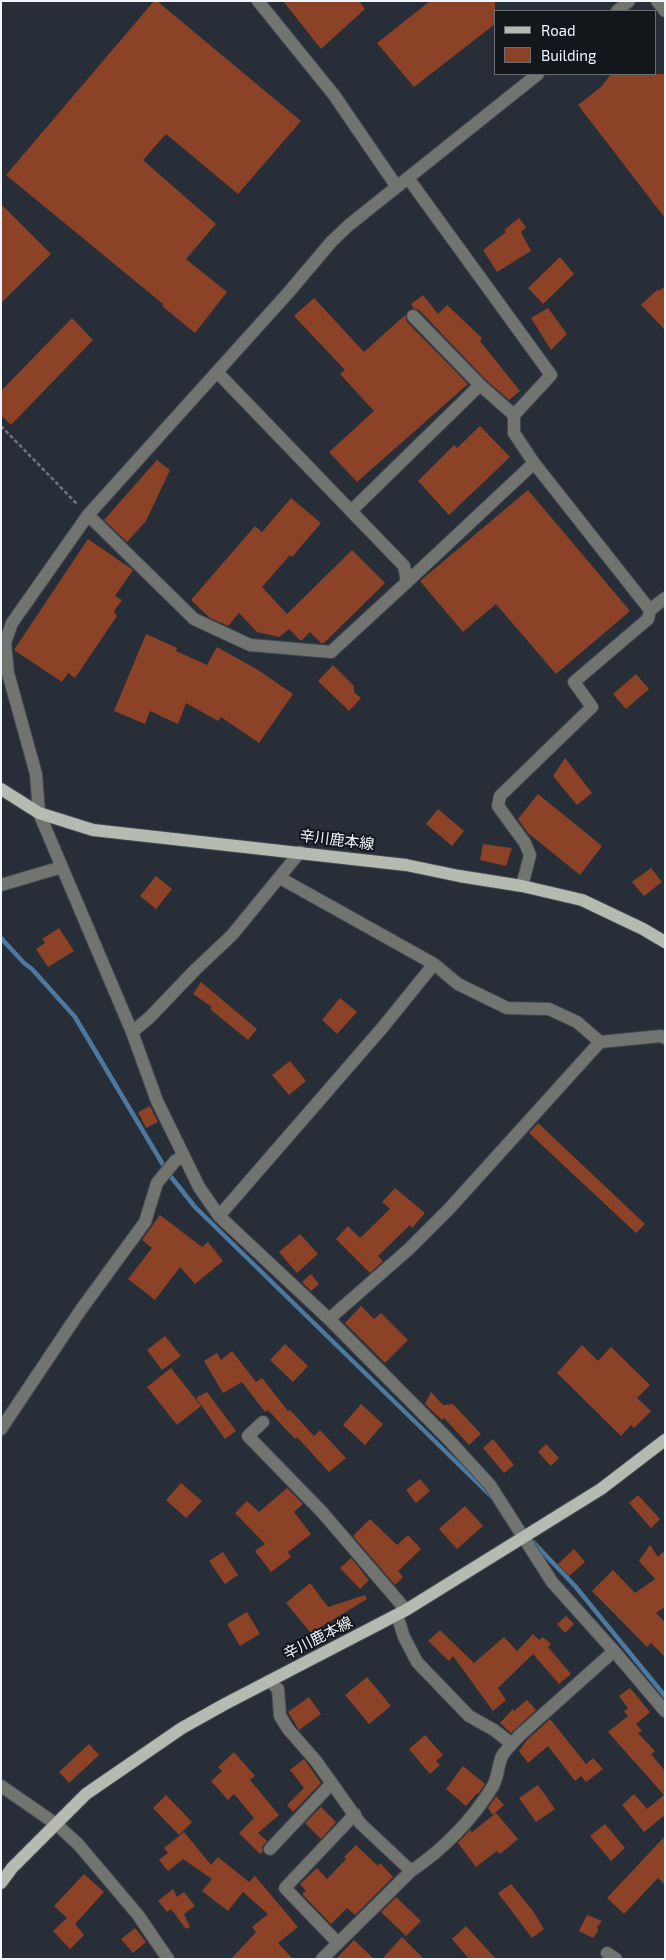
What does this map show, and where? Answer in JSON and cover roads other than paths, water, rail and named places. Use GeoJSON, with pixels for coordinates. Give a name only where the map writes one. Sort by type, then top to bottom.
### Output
{"type":"FeatureCollection","features":[{"type":"Feature","properties":{"kind":"main road","name":"辛川鹿本線"},"geometry":{"type":"LineString","coordinates":[[1,789],[39,813],[93,830],[406,865],[522,886],[582,900],[643,929],[665,942]]}},
{"type":"Feature","properties":{"kind":"main road","name":"辛川鹿本線"},"geometry":{"type":"LineString","coordinates":[[1,1883],[12,1868],[86,1794],[174,1734],[269,1681],[401,1612],[600,1490],[665,1440]]}},
{"type":"Feature","properties":{"kind":"street"},"geometry":{"type":"LineString","coordinates":[[258,1],[334,95],[397,186]]}},
{"type":"Feature","properties":{"kind":"street"},"geometry":{"type":"LineString","coordinates":[[618,10],[629,1]]}},
{"type":"Feature","properties":{"kind":"street"},"geometry":{"type":"LineString","coordinates":[[657,1],[665,11]]}},
{"type":"Feature","properties":{"kind":"street"},"geometry":{"type":"LineString","coordinates":[[537,75],[397,186],[332,241],[288,293],[88,515],[12,622],[4,643],[5,673],[36,774],[39,813],[132,1032],[157,1100],[199,1188],[219,1216],[328,1319],[448,1439],[490,1485],[552,1582],[665,1711]]}},
{"type":"Feature","properties":{"kind":"street"},"geometry":{"type":"LineString","coordinates":[[408,178],[551,375],[514,416],[514,433],[534,463],[650,610]]}},
{"type":"Feature","properties":{"kind":"street"},"geometry":{"type":"LineString","coordinates":[[413,316],[480,385],[514,416]]}},
{"type":"Feature","properties":{"kind":"street"},"geometry":{"type":"LineString","coordinates":[[217,372],[404,566],[406,582]]}},
{"type":"Feature","properties":{"kind":"street"},"geometry":{"type":"LineString","coordinates":[[351,511],[480,385]]}},
{"type":"Feature","properties":{"kind":"street"},"geometry":{"type":"LineString","coordinates":[[88,515],[194,620],[250,646],[331,652],[534,463]]}},
{"type":"Feature","properties":{"kind":"street"},"geometry":{"type":"LineString","coordinates":[[522,886],[530,856],[525,843],[498,806],[500,796],[592,707],[574,682],[648,619],[650,610],[665,598]]}},
{"type":"Feature","properties":{"kind":"street"},"geometry":{"type":"LineString","coordinates":[[132,1032],[149,1018],[232,935],[300,852]]}},
{"type":"Feature","properties":{"kind":"street"},"geometry":{"type":"LineString","coordinates":[[1,885],[62,867]]}},
{"type":"Feature","properties":{"kind":"street"},"geometry":{"type":"LineString","coordinates":[[280,878],[434,964],[458,984],[507,1008],[550,1010],[577,1022],[600,1042]]}},
{"type":"Feature","properties":{"kind":"street"},"geometry":{"type":"LineString","coordinates":[[219,1216],[383,1027],[434,964]]}},
{"type":"Feature","properties":{"kind":"street"},"geometry":{"type":"LineString","coordinates":[[328,1319],[409,1249],[450,1209],[600,1042],[661,1036],[665,1038]]}},
{"type":"Feature","properties":{"kind":"street"},"geometry":{"type":"LineString","coordinates":[[1,1429],[80,1311],[145,1222],[157,1183],[175,1161],[183,1156]]}},
{"type":"Feature","properties":{"kind":"street"},"geometry":{"type":"LineString","coordinates":[[263,1422],[248,1436],[322,1512],[401,1612],[404,1637],[417,1662],[469,1716],[494,1730],[512,1744]]}},
{"type":"Feature","properties":{"kind":"street"},"geometry":{"type":"LineString","coordinates":[[322,1959],[410,1871],[420,1865],[465,1825],[494,1784],[502,1756],[512,1744],[614,1652]]}},
{"type":"Feature","properties":{"kind":"street"},"geometry":{"type":"LineString","coordinates":[[269,1681],[278,1689],[280,1716],[288,1729],[316,1761],[360,1823],[410,1871]]}},
{"type":"Feature","properties":{"kind":"street"},"geometry":{"type":"LineString","coordinates":[[270,1849],[332,1784]]}},
{"type":"Feature","properties":{"kind":"street"},"geometry":{"type":"LineString","coordinates":[[1,1786],[56,1824],[78,1844],[138,1915],[168,1959]]}},
{"type":"Feature","properties":{"kind":"street"},"geometry":{"type":"LineString","coordinates":[[338,1943],[285,1888],[355,1814]]}},
{"type":"Feature","properties":{"kind":"waterway"},"geometry":{"type":"LineString","coordinates":[[1,938],[75,1017],[168,1173],[195,1207],[492,1497]]}},
{"type":"Feature","properties":{"kind":"waterway"},"geometry":{"type":"LineString","coordinates":[[533,1542],[575,1586],[665,1696]]}}]}
